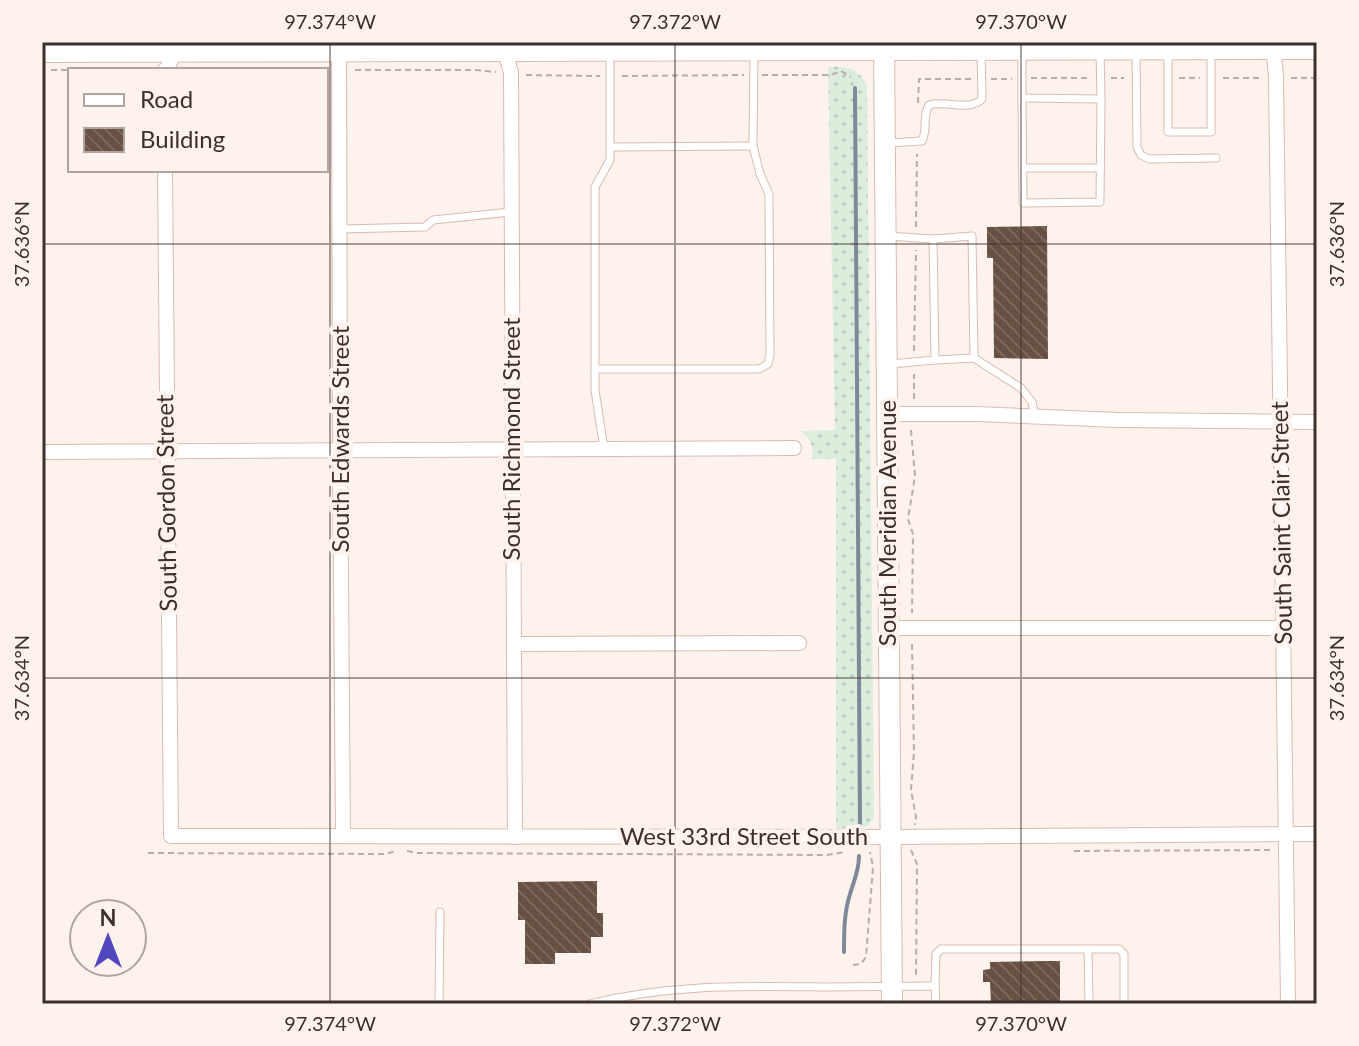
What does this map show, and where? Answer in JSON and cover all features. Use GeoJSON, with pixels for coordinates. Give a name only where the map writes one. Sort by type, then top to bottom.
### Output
{"type":"FeatureCollection","features":[{"type":"Feature","properties":{"kind":"street"},"geometry":{"type":"LineString","coordinates":[[42,52],[177,46],[339,54],[503,46],[610,51],[721,46],[754,50],[884,46],[1022,50],[1079,46],[1100,50],[1211,50],[1273,45],[1317,49]]}},
{"type":"Feature","properties":{"kind":"street","name":"South Saint Clair Street"},"geometry":{"type":"LineString","coordinates":[[1273,45],[1276,78],[1288,1004]]}},
{"type":"Feature","properties":{"kind":"street"},"geometry":{"type":"LineString","coordinates":[[166,68],[177,46]]}},
{"type":"Feature","properties":{"kind":"street","name":"South Richmond Street"},"geometry":{"type":"LineString","coordinates":[[503,46],[511,73],[515,837]]}},
{"type":"Feature","properties":{"kind":"street","name":"South Meridian Avenue"},"geometry":{"type":"LineString","coordinates":[[884,46],[892,995]]}},
{"type":"Feature","properties":{"kind":"street","name":"South Edwards Street"},"geometry":{"type":"LineString","coordinates":[[339,54],[343,835]]}},
{"type":"Feature","properties":{"kind":"street","name":"South Gordon Street"},"geometry":{"type":"LineString","coordinates":[[165,172],[171,836]]}},
{"type":"Feature","properties":{"kind":"street"},"geometry":{"type":"LineString","coordinates":[[887,414],[1317,422]]}},
{"type":"Feature","properties":{"kind":"street"},"geometry":{"type":"LineString","coordinates":[[42,452],[794,448]]}},
{"type":"Feature","properties":{"kind":"street"},"geometry":{"type":"LineString","coordinates":[[889,628],[1283,628]]}},
{"type":"Feature","properties":{"kind":"street"},"geometry":{"type":"LineString","coordinates":[[514,644],[799,643]]}},
{"type":"Feature","properties":{"kind":"street","name":"West 33rd Street South"},"geometry":{"type":"LineString","coordinates":[[171,836],[1317,834]]}},
{"type":"Feature","properties":{"kind":"lane"},"geometry":{"type":"LineString","coordinates":[[595,369],[759,369],[768,364],[769,194],[753,146],[754,50]]}},
{"type":"Feature","properties":{"kind":"lane"},"geometry":{"type":"LineString","coordinates":[[885,143],[922,141],[925,111],[929,105],[938,102],[978,104],[982,99],[981,50]]}},
{"type":"Feature","properties":{"kind":"lane"},"geometry":{"type":"LineString","coordinates":[[1022,50],[1023,203],[1038,203],[1100,202],[1100,50]]}},
{"type":"Feature","properties":{"kind":"lane"},"geometry":{"type":"LineString","coordinates":[[1136,50],[1137,147],[1141,155],[1149,159],[1216,158]]}},
{"type":"Feature","properties":{"kind":"lane"},"geometry":{"type":"LineString","coordinates":[[1168,50],[1168,132],[1211,132],[1211,50]]}},
{"type":"Feature","properties":{"kind":"lane"},"geometry":{"type":"LineString","coordinates":[[604,449],[595,390],[595,187],[610,160],[610,51]]}},
{"type":"Feature","properties":{"kind":"lane"},"geometry":{"type":"LineString","coordinates":[[1022,98],[1101,99]]}},
{"type":"Feature","properties":{"kind":"lane"},"geometry":{"type":"LineString","coordinates":[[611,147],[753,146]]}},
{"type":"Feature","properties":{"kind":"lane"},"geometry":{"type":"LineString","coordinates":[[1023,168],[1100,168]]}},
{"type":"Feature","properties":{"kind":"lane"},"geometry":{"type":"LineString","coordinates":[[340,229],[425,227],[433,220],[511,212]]}},
{"type":"Feature","properties":{"kind":"lane"},"geometry":{"type":"LineString","coordinates":[[886,235],[933,239],[972,236],[974,358]]}},
{"type":"Feature","properties":{"kind":"lane"},"geometry":{"type":"LineString","coordinates":[[933,239],[935,360]]}},
{"type":"Feature","properties":{"kind":"lane"},"geometry":{"type":"LineString","coordinates":[[887,365],[974,358],[1021,388],[1032,402],[1035,417]]}},
{"type":"Feature","properties":{"kind":"lane"},"geometry":{"type":"LineString","coordinates":[[439,1004],[440,912]]}},
{"type":"Feature","properties":{"kind":"lane"},"geometry":{"type":"LineString","coordinates":[[936,1004],[936,954],[941,949],[1119,949],[1124,954],[1124,1004]]}},
{"type":"Feature","properties":{"kind":"lane"},"geometry":{"type":"LineString","coordinates":[[1088,949],[1089,1004]]}},
{"type":"Feature","properties":{"kind":"lane"},"geometry":{"type":"LineString","coordinates":[[589,1004],[667,989],[716,986],[892,995],[935,986]]}},
{"type":"Feature","properties":{"kind":"path"},"geometry":{"type":"LineString","coordinates":[[339,54],[531,76],[831,75],[841,71],[851,77]]}},
{"type":"Feature","properties":{"kind":"path"},"geometry":{"type":"LineString","coordinates":[[42,70],[68,70]]}},
{"type":"Feature","properties":{"kind":"path"},"geometry":{"type":"LineString","coordinates":[[148,853],[385,854],[401,850],[417,853],[827,855],[855,849]]}},
{"type":"Feature","properties":{"kind":"path"},"geometry":{"type":"LineString","coordinates":[[853,965],[861,964],[866,957],[873,867],[871,852],[863,850]]}},
{"type":"Feature","properties":{"kind":"path"},"geometry":{"type":"LineString","coordinates":[[1068,851],[1272,850]]}},
{"type":"Feature","properties":{"kind":"green space"},"geometry":{"type":"Polygon","coordinates":[[[828,67],[852,70],[861,76],[867,87],[874,817],[863,828],[853,829],[836,829],[836,459],[812,459],[811,443],[801,431],[835,430],[828,67]]]}},
{"type":"Feature","properties":{"kind":"building"},"geometry":{"type":"Polygon","coordinates":[[[1047,226],[1048,359],[994,358],[993,258],[987,258],[987,227],[1047,226]]]}},
{"type":"Feature","properties":{"kind":"building"},"geometry":{"type":"Polygon","coordinates":[[[597,881],[597,913],[603,913],[603,937],[591,937],[591,953],[555,953],[555,964],[525,964],[525,920],[518,920],[518,882],[597,881]]]}},
{"type":"Feature","properties":{"kind":"building"},"geometry":{"type":"Polygon","coordinates":[[[1060,961],[1060,1004],[991,1004],[990,982],[983,982],[983,970],[990,969],[990,962],[1060,961]]]}},
{"type":"Feature","properties":{"kind":"waterway"},"geometry":{"type":"LineString","coordinates":[[855,88],[860,826]]}},
{"type":"Feature","properties":{"kind":"waterway"},"geometry":{"type":"LineString","coordinates":[[844,952],[847,908],[859,856]]}}]}
